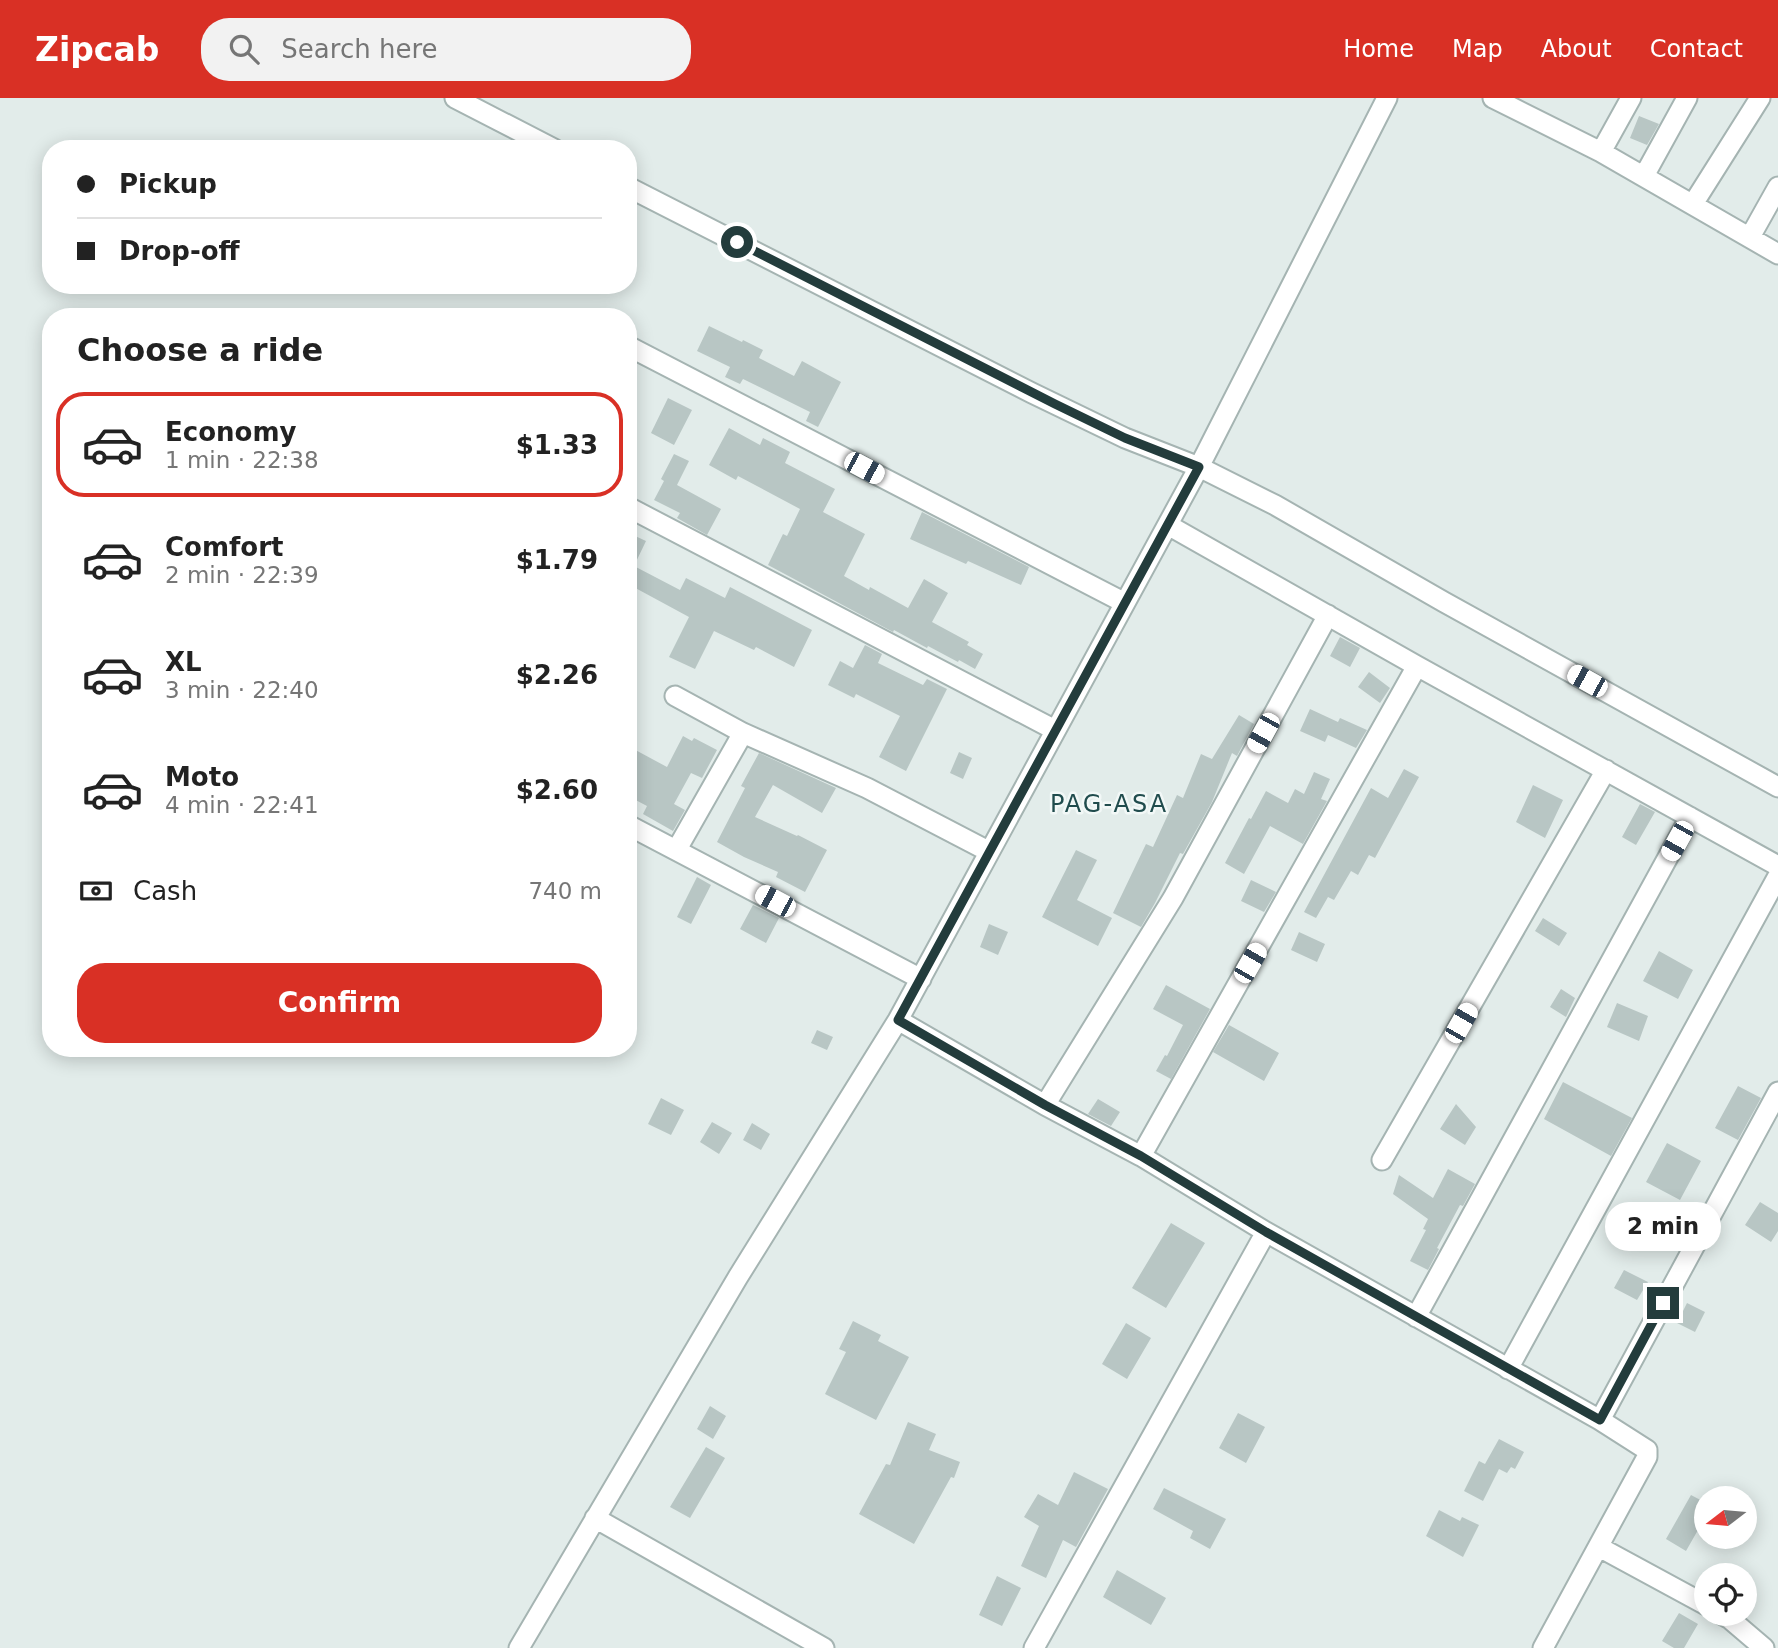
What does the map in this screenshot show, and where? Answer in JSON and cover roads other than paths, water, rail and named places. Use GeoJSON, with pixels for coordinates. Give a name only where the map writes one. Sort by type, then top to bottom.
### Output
{"type":"FeatureCollection","features":[{"type":"Feature","properties":{"kind":"street"},"geometry":{"type":"LineString","coordinates":[[455,98],[537,140]]}},
{"type":"Feature","properties":{"kind":"street"},"geometry":{"type":"LineString","coordinates":[[519,1648],[738,1277],[921,979],[1199,467],[1387,98]]}},
{"type":"Feature","properties":{"kind":"street"},"geometry":{"type":"LineString","coordinates":[[1493,98],[1601,152],[1778,254]]}},
{"type":"Feature","properties":{"kind":"street"},"geometry":{"type":"LineString","coordinates":[[1601,152],[1631,98]]}},
{"type":"Feature","properties":{"kind":"street"},"geometry":{"type":"LineString","coordinates":[[1644,176],[1687,98]]}},
{"type":"Feature","properties":{"kind":"street"},"geometry":{"type":"LineString","coordinates":[[1693,204],[1760,98]]}},
{"type":"Feature","properties":{"kind":"street"},"geometry":{"type":"LineString","coordinates":[[1750,237],[1778,187]]}},
{"type":"Feature","properties":{"kind":"street"},"geometry":{"type":"LineString","coordinates":[[637,192],[1032,393],[1125,438],[1199,467],[1275,505],[1778,787]]}},
{"type":"Feature","properties":{"kind":"street"},"geometry":{"type":"LineString","coordinates":[[637,351],[1125,603]]}},
{"type":"Feature","properties":{"kind":"street"},"geometry":{"type":"LineString","coordinates":[[637,512],[1055,730]]}},
{"type":"Feature","properties":{"kind":"street"},"geometry":{"type":"LineString","coordinates":[[1168,525],[1778,866]]}},
{"type":"Feature","properties":{"kind":"street"},"geometry":{"type":"LineString","coordinates":[[1045,1105],[1173,898],[1328,615]]}},
{"type":"Feature","properties":{"kind":"street"},"geometry":{"type":"LineString","coordinates":[[1141,1156],[1417,666]]}},
{"type":"Feature","properties":{"kind":"street"},"geometry":{"type":"LineString","coordinates":[[675,696],[743,733],[867,788],[989,851]]}},
{"type":"Feature","properties":{"kind":"street"},"geometry":{"type":"LineString","coordinates":[[677,849],[743,733]]}},
{"type":"Feature","properties":{"kind":"street"},"geometry":{"type":"LineString","coordinates":[[1382,1160],[1605,770]]}},
{"type":"Feature","properties":{"kind":"street"},"geometry":{"type":"LineString","coordinates":[[1416,1317],[1690,817]]}},
{"type":"Feature","properties":{"kind":"street"},"geometry":{"type":"LineString","coordinates":[[637,829],[921,979]]}},
{"type":"Feature","properties":{"kind":"street"},"geometry":{"type":"LineString","coordinates":[[1508,1369],[1778,876]]}},
{"type":"Feature","properties":{"kind":"street"},"geometry":{"type":"LineString","coordinates":[[898,1020],[1045,1105],[1141,1156],[1266,1232],[1645,1448],[1648,1455],[1543,1648]]}},
{"type":"Feature","properties":{"kind":"street"},"geometry":{"type":"LineString","coordinates":[[1600,1420],[1778,1092]]}},
{"type":"Feature","properties":{"kind":"street"},"geometry":{"type":"LineString","coordinates":[[1034,1648],[1266,1232]]}},
{"type":"Feature","properties":{"kind":"street"},"geometry":{"type":"LineString","coordinates":[[595,1518],[824,1648]]}},
{"type":"Feature","properties":{"kind":"street"},"geometry":{"type":"LineString","coordinates":[[1599,1547],[1694,1598]]}},
{"type":"Feature","properties":{"kind":"street"},"geometry":{"type":"LineString","coordinates":[[1738,1626],[1764,1648]]}},
{"type":"Feature","properties":{"kind":"district","name":"PAG-ASA"},"geometry":{"type":"Point","coordinates":[1109,804]}}]}
